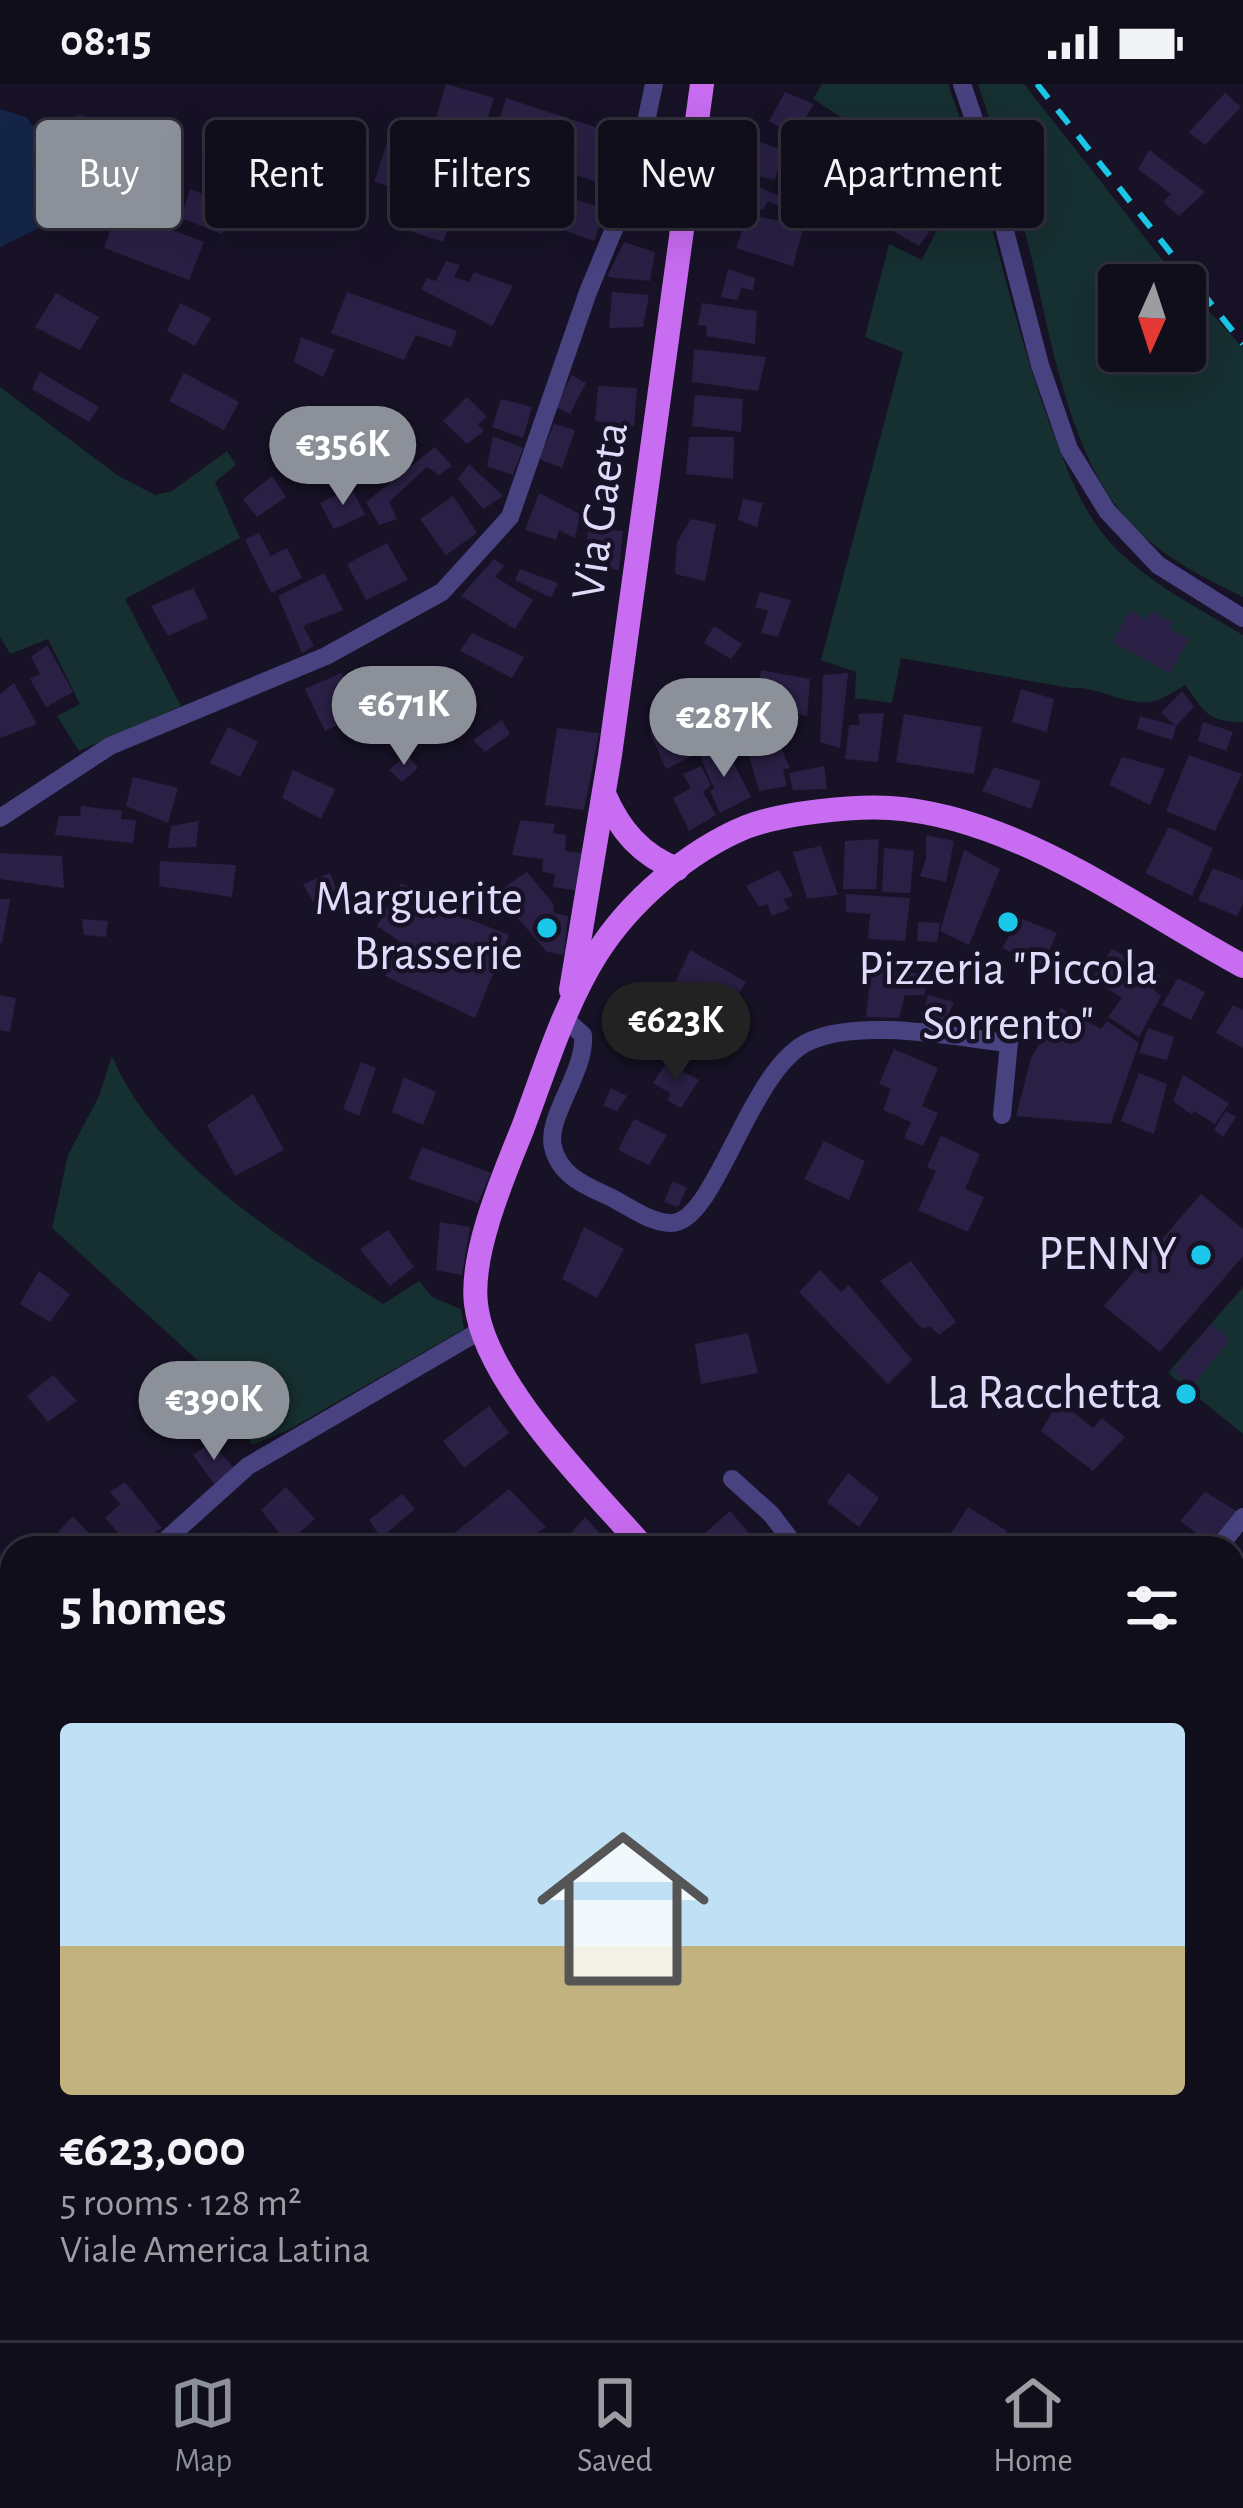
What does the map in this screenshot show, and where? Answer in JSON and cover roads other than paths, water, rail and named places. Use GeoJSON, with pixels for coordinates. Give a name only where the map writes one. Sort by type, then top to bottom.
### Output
{"type":"FeatureCollection","features":[{"type":"Feature","properties":{"kind":"main road","name":"Via Gaeta"},"geometry":{"type":"LineString","coordinates":[[565,1019],[604,794],[702,84]]}},
{"type":"Feature","properties":{"kind":"main road"},"geometry":{"type":"LineString","coordinates":[[604,794],[630,838],[659,862],[677,869]]}},
{"type":"Feature","properties":{"kind":"main road"},"geometry":{"type":"LineString","coordinates":[[634,1536],[557,1448],[496,1365],[476,1305],[478,1259],[516,1144],[565,1019],[596,955],[628,913],[677,869],[749,826],[824,812],[891,808],[984,827],[1119,894],[1243,966]]}},
{"type":"Feature","properties":{"kind":"main road"},"geometry":{"type":"LineString","coordinates":[[590,879],[601,905],[628,913]]}},
{"type":"Feature","properties":{"kind":"street"},"geometry":{"type":"LineString","coordinates":[[0,818],[110,746],[326,656],[442,592],[510,517],[588,292],[633,183],[654,84]]}},
{"type":"Feature","properties":{"kind":"street"},"geometry":{"type":"LineString","coordinates":[[962,84],[982,142],[1040,365],[1069,449],[1107,511],[1158,565],[1242,618]]}},
{"type":"Feature","properties":{"kind":"street"},"geometry":{"type":"LineString","coordinates":[[565,1019],[583,1035],[585,1053],[551,1140],[558,1162],[571,1177],[673,1224],[690,1218],[708,1197],[755,1098],[782,1062],[808,1041],[870,1031],[1009,1043],[1001,1115]]}},
{"type":"Feature","properties":{"kind":"street"},"geometry":{"type":"LineString","coordinates":[[170,1536],[248,1466],[484,1329]]}},
{"type":"Feature","properties":{"kind":"street"},"geometry":{"type":"LineString","coordinates":[[732,1479],[787,1536]]}},
{"type":"Feature","properties":{"kind":"water"},"geometry":{"type":"Polygon","coordinates":[[[0,109],[36,125],[38,228],[0,247],[0,109]]]}},
{"type":"Feature","properties":{"kind":"railway"},"geometry":{"type":"LineString","coordinates":[[1037,84],[1243,344]]}},
{"type":"Feature","properties":{"kind":"place","name":"Pizzeria \"Piccola Sorrento\""},"geometry":{"type":"Point","coordinates":[1008,922]}},
{"type":"Feature","properties":{"kind":"place","name":"Marguerite Brasserie"},"geometry":{"type":"Point","coordinates":[547,928]}},
{"type":"Feature","properties":{"kind":"place","name":"PENNY"},"geometry":{"type":"Point","coordinates":[1201,1255]}},
{"type":"Feature","properties":{"kind":"place","name":"La Racchetta"},"geometry":{"type":"Point","coordinates":[1186,1394]}}]}
